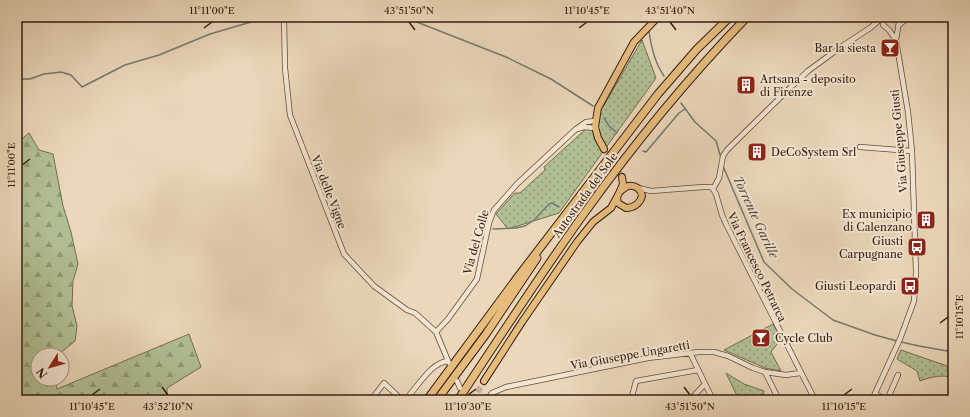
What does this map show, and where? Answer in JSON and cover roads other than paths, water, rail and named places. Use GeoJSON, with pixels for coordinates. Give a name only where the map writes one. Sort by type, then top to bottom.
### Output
{"type":"FeatureCollection","features":[{"type":"Feature","properties":{"kind":"highway","name":"Autostrada del Sole"},"geometry":{"type":"LineString","coordinates":[[426,400],[658,94],[697,49],[730,17]]}},
{"type":"Feature","properties":{"kind":"highway","name":"Autostrada del Sole"},"geometry":{"type":"LineString","coordinates":[[458,400],[583,214],[614,172],[683,88],[747,17]]}},
{"type":"Feature","properties":{"kind":"highway","name":"Autostrada del Sole"},"geometry":{"type":"LineString","coordinates":[[437,400],[486,334],[583,192]]}},
{"type":"Feature","properties":{"kind":"main road"},"geometry":{"type":"LineString","coordinates":[[604,149],[598,138],[595,121],[600,103],[628,51],[640,35],[658,17]]}},
{"type":"Feature","properties":{"kind":"main road"},"geometry":{"type":"LineString","coordinates":[[484,381],[522,322],[577,242],[593,222],[610,208],[623,184],[622,177],[640,191],[641,199],[638,204],[631,207],[610,208]]}},
{"type":"Feature","properties":{"kind":"main road"},"geometry":{"type":"LineString","coordinates":[[618,194],[634,186]]}},
{"type":"Feature","properties":{"kind":"main road"},"geometry":{"type":"LineString","coordinates":[[618,194],[618,203],[623,207]]}},
{"type":"Feature","properties":{"kind":"street"},"geometry":{"type":"LineString","coordinates":[[284,18],[292,17]]}},
{"type":"Feature","properties":{"kind":"street"},"geometry":{"type":"LineString","coordinates":[[634,186],[651,191],[703,187],[711,187],[713,189],[719,178],[723,156],[727,150],[808,71],[870,28],[883,17]]}},
{"type":"Feature","properties":{"kind":"street","name":"Via Giuseppe Giusti"},"geometry":{"type":"LineString","coordinates":[[883,17],[883,25],[889,30],[896,40]]}},
{"type":"Feature","properties":{"kind":"street","name":"Via Giuseppe Giusti"},"geometry":{"type":"LineString","coordinates":[[872,400],[900,339],[914,301],[916,272],[912,151],[908,112],[896,40],[898,17]]}},
{"type":"Feature","properties":{"kind":"street"},"geometry":{"type":"LineString","coordinates":[[889,30],[898,26],[909,17]]}},
{"type":"Feature","properties":{"kind":"street","name":"Via delle Vigne"},"geometry":{"type":"LineString","coordinates":[[284,18],[285,68],[290,115],[344,254],[374,286],[407,310],[415,314],[436,332]]}},
{"type":"Feature","properties":{"kind":"street","name":"Via del Colle"},"geometry":{"type":"LineString","coordinates":[[436,332],[448,319],[477,279],[489,223],[494,210],[517,184],[576,129],[586,122],[595,121]]}},
{"type":"Feature","properties":{"kind":"street"},"geometry":{"type":"LineString","coordinates":[[576,129],[584,127],[596,128]]}},
{"type":"Feature","properties":{"kind":"street"},"geometry":{"type":"LineString","coordinates":[[860,147],[912,151]]}},
{"type":"Feature","properties":{"kind":"street","name":"Via Francesco Petrarca"},"geometry":{"type":"LineString","coordinates":[[713,189],[727,226],[800,373],[815,400]]}},
{"type":"Feature","properties":{"kind":"street"},"geometry":{"type":"LineString","coordinates":[[641,199],[651,191]]}},
{"type":"Feature","properties":{"kind":"street"},"geometry":{"type":"LineString","coordinates":[[405,400],[435,365],[442,361],[449,362],[436,332]]}},
{"type":"Feature","properties":{"kind":"street","name":"Via Giuseppe Ungaretti"},"geometry":{"type":"LineString","coordinates":[[487,400],[492,393],[506,387],[648,358],[690,353],[705,352],[722,354],[765,372],[786,375],[800,373]]}},
{"type":"Feature","properties":{"kind":"street"},"geometry":{"type":"LineString","coordinates":[[690,353],[713,400]]}},
{"type":"Feature","properties":{"kind":"street"},"geometry":{"type":"LineString","coordinates":[[631,400],[635,382],[698,370]]}},
{"type":"Feature","properties":{"kind":"street"},"geometry":{"type":"LineString","coordinates":[[765,372],[779,400]]}},
{"type":"Feature","properties":{"kind":"street"},"geometry":{"type":"LineString","coordinates":[[875,394],[887,400],[898,375]]}},
{"type":"Feature","properties":{"kind":"street"},"geometry":{"type":"LineString","coordinates":[[457,381],[460,388]]}},
{"type":"Feature","properties":{"kind":"street"},"geometry":{"type":"LineString","coordinates":[[371,400],[384,383],[402,400]]}},
{"type":"Feature","properties":{"kind":"street"},"geometry":{"type":"LineString","coordinates":[[690,400],[705,384]]}},
{"type":"Feature","properties":{"kind":"waterway"},"geometry":{"type":"LineString","coordinates":[[17,79],[30,79],[44,74],[61,72],[71,75],[82,87],[125,65],[159,55],[210,34],[251,22],[276,17]]}},
{"type":"Feature","properties":{"kind":"waterway"},"geometry":{"type":"LineString","coordinates":[[404,17],[506,57],[551,79],[593,106]]}},
{"type":"Feature","properties":{"kind":"waterway","name":"Torrente Garille"},"geometry":{"type":"LineString","coordinates":[[647,17],[648,25]]}},
{"type":"Feature","properties":{"kind":"waterway","name":"Torrente Garille"},"geometry":{"type":"LineString","coordinates":[[649,31],[654,55],[664,76]]}},
{"type":"Feature","properties":{"kind":"waterway","name":"Torrente Garille"},"geometry":{"type":"LineString","coordinates":[[681,103],[695,122],[716,141],[721,158]]}},
{"type":"Feature","properties":{"kind":"waterway"},"geometry":{"type":"LineString","coordinates":[[643,151],[646,152],[679,113],[685,109]]}},
{"type":"Feature","properties":{"kind":"waterway"},"geometry":{"type":"LineString","coordinates":[[604,118],[609,126],[617,133]]}},
{"type":"Feature","properties":{"kind":"waterway","name":"Torrente Garille"},"geometry":{"type":"LineString","coordinates":[[723,166],[764,262],[792,289],[833,320],[897,341]]}},
{"type":"Feature","properties":{"kind":"waterway"},"geometry":{"type":"LineString","coordinates":[[493,229],[525,226],[534,220],[549,204],[552,203],[559,207]]}},
{"type":"Feature","properties":{"kind":"waterway","name":"Torrente Garille"},"geometry":{"type":"LineString","coordinates":[[901,342],[953,352]]}},
{"type":"Feature","properties":{"kind":"tunnel"},"geometry":{"type":"LineString","coordinates":[[604,149],[622,177]]}},
{"type":"Feature","properties":{"kind":"tunnel"},"geometry":{"type":"LineString","coordinates":[[473,400],[484,381]]}},
{"type":"Feature","properties":{"kind":"place","name":"Bar la siesta"},"geometry":{"type":"Point","coordinates":[890,48]}},
{"type":"Feature","properties":{"kind":"place","name":"Artsana - deposito di Firenze"},"geometry":{"type":"Point","coordinates":[746,85]}},
{"type":"Feature","properties":{"kind":"place","name":"DeCoSystem Srl"},"geometry":{"type":"Point","coordinates":[757,152]}},
{"type":"Feature","properties":{"kind":"place","name":"Ex municipio di Calenzano"},"geometry":{"type":"Point","coordinates":[926,220]}},
{"type":"Feature","properties":{"kind":"place","name":"Giusti Carpugnane"},"geometry":{"type":"Point","coordinates":[917,247]}},
{"type":"Feature","properties":{"kind":"place","name":"Giusti Leopardi"},"geometry":{"type":"Point","coordinates":[910,286]}},
{"type":"Feature","properties":{"kind":"place","name":"Cycle Club"},"geometry":{"type":"Point","coordinates":[761,338]}}]}
